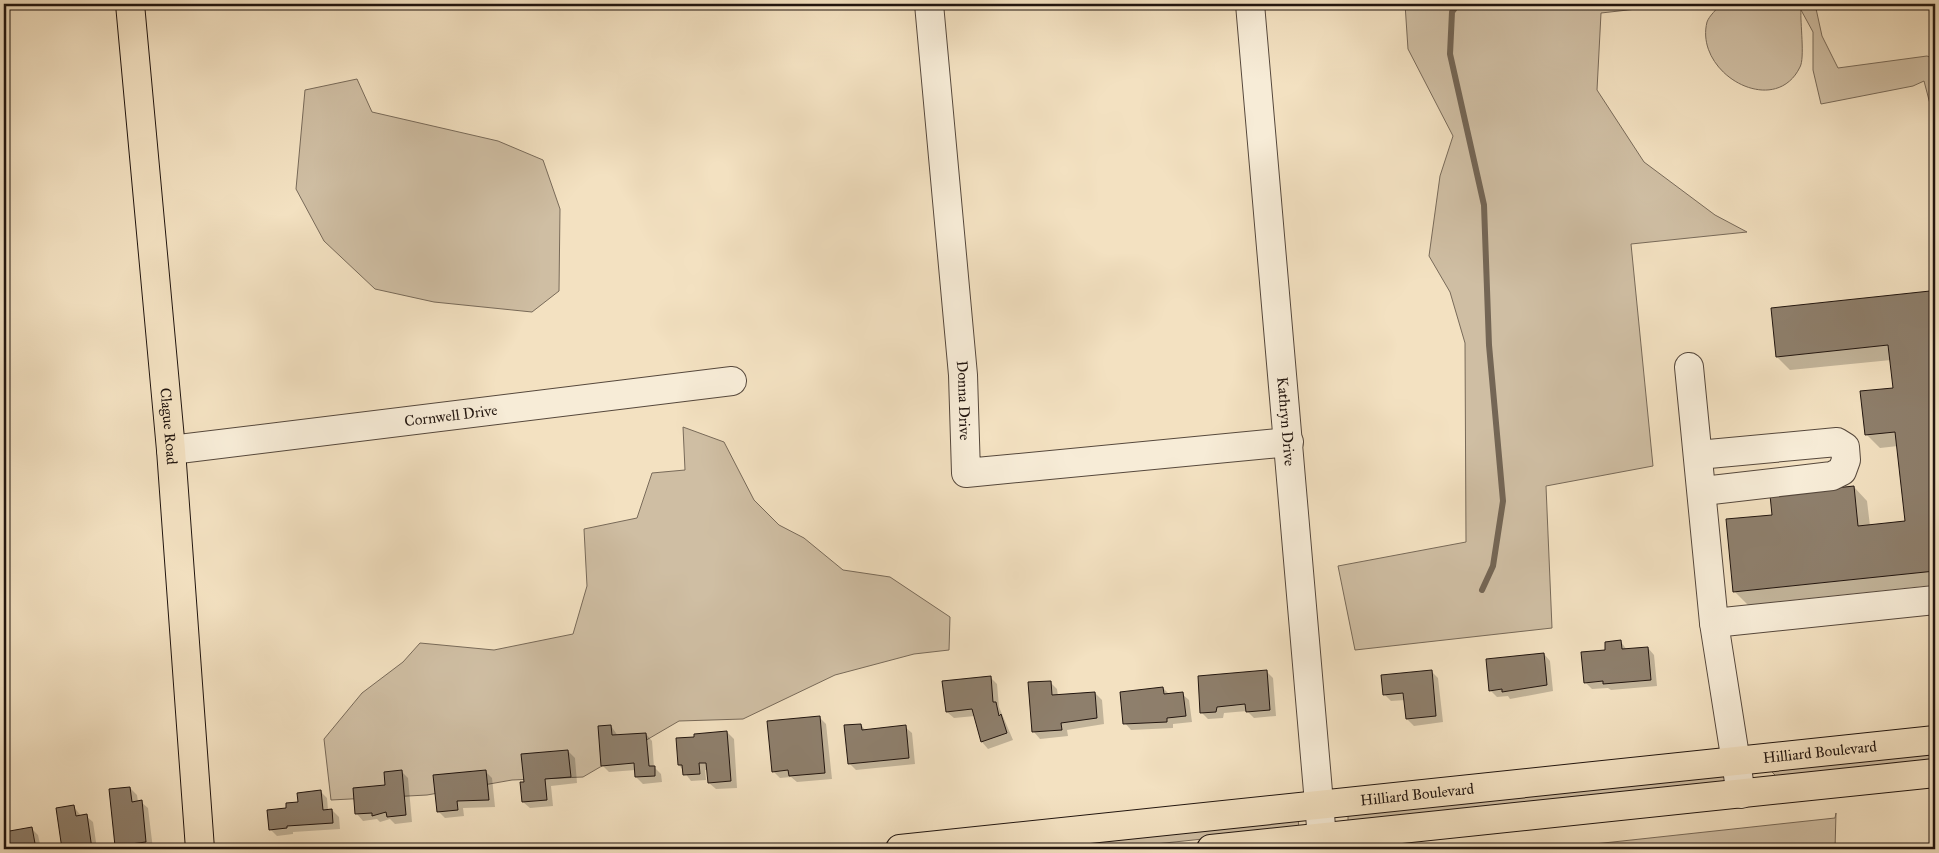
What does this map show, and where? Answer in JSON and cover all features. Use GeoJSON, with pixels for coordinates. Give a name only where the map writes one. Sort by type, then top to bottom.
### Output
{"type":"FeatureCollection","features":[{"type":"Feature","properties":{"kind":"main road","name":"Clague Road"},"geometry":{"type":"LineString","coordinates":[[130,4],[172,450],[200,849]]}},
{"type":"Feature","properties":{"kind":"main road","name":"Hilliard Boulevard"},"geometry":{"type":"LineString","coordinates":[[900,849],[1935,740]]}},
{"type":"Feature","properties":{"kind":"main road","name":"Hilliard Boulevard"},"geometry":{"type":"LineString","coordinates":[[1211,849],[1321,843],[1935,773]]}},
{"type":"Feature","properties":{"kind":"street","name":"Donna Drive"},"geometry":{"type":"LineString","coordinates":[[929,4],[963,375],[966,473],[1289,442]]}},
{"type":"Feature","properties":{"kind":"street","name":"Kathryn Drive"},"geometry":{"type":"LineString","coordinates":[[1250,4],[1289,442],[1321,843]]}},
{"type":"Feature","properties":{"kind":"street"},"geometry":{"type":"LineString","coordinates":[[1690,367],[1714,623],[1741,794]]}},
{"type":"Feature","properties":{"kind":"street","name":"Cornwell Drive"},"geometry":{"type":"LineString","coordinates":[[172,450],[732,381]]}},
{"type":"Feature","properties":{"kind":"street"},"geometry":{"type":"LineString","coordinates":[[1698,455],[1837,442],[1845,447],[1846,460],[1842,471],[1832,476],[1703,491]]}},
{"type":"Feature","properties":{"kind":"street"},"geometry":{"type":"LineString","coordinates":[[1714,623],[1935,600]]}},
{"type":"Feature","properties":{"kind":"shaded area"},"geometry":{"type":"Polygon","coordinates":[[[1405,4],[1681,4],[1601,13],[1597,90],[1644,162],[1715,215],[1747,232],[1631,244],[1653,466],[1546,486],[1552,628],[1355,650],[1338,566],[1466,542],[1465,343],[1450,292],[1429,256],[1440,176],[1453,136],[1408,49],[1405,4]]]}},
{"type":"Feature","properties":{"kind":"shaded area"},"geometry":{"type":"Polygon","coordinates":[[[1721,4],[1815,4],[1822,36],[1838,68],[1927,56],[1935,59],[1935,123],[1924,81],[1913,86],[1821,104],[1813,70],[1813,32],[1801,10],[1801,62],[1800,67],[1788,82],[1773,89],[1756,89],[1739,84],[1724,73],[1713,58],[1706,41],[1707,22],[1721,4]]]}},
{"type":"Feature","properties":{"kind":"shaded area"},"geometry":{"type":"Polygon","coordinates":[[[357,79],[372,112],[498,141],[543,160],[560,209],[559,291],[532,312],[434,302],[375,289],[324,241],[296,189],[305,90],[357,79]]]}},
{"type":"Feature","properties":{"kind":"shaded area"},"geometry":{"type":"Polygon","coordinates":[[[683,427],[724,442],[754,500],[779,525],[804,538],[843,570],[890,577],[950,617],[949,650],[914,654],[835,675],[743,719],[679,721],[583,777],[512,780],[427,795],[331,800],[324,739],[362,693],[403,662],[420,643],[494,650],[573,634],[587,586],[584,529],[637,518],[652,473],[685,470],[683,427]]]}},
{"type":"Feature","properties":{"kind":"shaded area"},"geometry":{"type":"Polygon","coordinates":[[[1935,751],[1935,762],[1784,777],[1776,776],[1768,768],[1935,751]]]}},
{"type":"Feature","properties":{"kind":"shaded area"},"geometry":{"type":"Polygon","coordinates":[[[1725,774],[1729,782],[1353,824],[1348,820],[1348,815],[1725,774]]]}},
{"type":"Feature","properties":{"kind":"shaded area"},"geometry":{"type":"Polygon","coordinates":[[[1836,813],[1835,849],[1548,849],[1835,818],[1836,813]]]}},
{"type":"Feature","properties":{"kind":"shaded area"},"geometry":{"type":"Polygon","coordinates":[[[1298,817],[1299,829],[1107,849],[998,849],[1298,817]]]}},
{"type":"Feature","properties":{"kind":"building"},"geometry":{"type":"Polygon","coordinates":[[[1930,291],[1935,344],[1935,571],[1733,592],[1726,519],[1772,515],[1770,495],[1854,486],[1858,526],[1905,521],[1895,432],[1865,435],[1860,391],[1893,388],[1888,345],[1776,357],[1771,308],[1930,291]]]}},
{"type":"Feature","properties":{"kind":"building"},"geometry":{"type":"Polygon","coordinates":[[[1621,640],[1622,649],[1648,647],[1651,680],[1603,684],[1603,681],[1584,683],[1581,652],[1605,650],[1605,642],[1621,640]]]}},
{"type":"Feature","properties":{"kind":"building"},"geometry":{"type":"Polygon","coordinates":[[[1544,653],[1547,685],[1502,692],[1502,689],[1489,691],[1486,659],[1544,653]]]}},
{"type":"Feature","properties":{"kind":"building"},"geometry":{"type":"Polygon","coordinates":[[[1267,670],[1270,710],[1246,712],[1245,704],[1217,707],[1216,712],[1200,713],[1198,676],[1267,670]]]}},
{"type":"Feature","properties":{"kind":"building"},"geometry":{"type":"Polygon","coordinates":[[[1432,670],[1436,716],[1406,719],[1403,693],[1383,695],[1381,675],[1432,670]]]}},
{"type":"Feature","properties":{"kind":"building"},"geometry":{"type":"Polygon","coordinates":[[[991,676],[993,702],[996,702],[999,716],[1001,714],[1007,733],[981,742],[972,709],[946,712],[942,681],[991,676]]]}},
{"type":"Feature","properties":{"kind":"building"},"geometry":{"type":"Polygon","coordinates":[[[1051,681],[1052,695],[1095,692],[1097,718],[1061,723],[1062,730],[1032,732],[1028,682],[1051,681]]]}},
{"type":"Feature","properties":{"kind":"building"},"geometry":{"type":"Polygon","coordinates":[[[1163,687],[1164,694],[1183,692],[1186,716],[1167,718],[1167,722],[1123,724],[1120,692],[1163,687]]]}},
{"type":"Feature","properties":{"kind":"building"},"geometry":{"type":"Polygon","coordinates":[[[820,716],[825,773],[789,776],[788,770],[772,772],[767,721],[820,716]]]}},
{"type":"Feature","properties":{"kind":"building"},"geometry":{"type":"Polygon","coordinates":[[[861,724],[862,730],[906,725],[909,758],[848,764],[844,725],[861,724]]]}},
{"type":"Feature","properties":{"kind":"building"},"geometry":{"type":"Polygon","coordinates":[[[611,725],[612,735],[646,733],[649,766],[655,766],[655,776],[635,777],[634,763],[601,766],[598,726],[611,725]]]}},
{"type":"Feature","properties":{"kind":"building"},"geometry":{"type":"Polygon","coordinates":[[[727,731],[731,781],[708,783],[706,763],[699,763],[700,774],[683,775],[682,765],[678,765],[676,738],[694,737],[694,734],[727,731]]]}},
{"type":"Feature","properties":{"kind":"building"},"geometry":{"type":"Polygon","coordinates":[[[568,750],[571,777],[545,779],[547,800],[522,802],[520,782],[524,782],[521,754],[568,750]]]}},
{"type":"Feature","properties":{"kind":"building"},"geometry":{"type":"Polygon","coordinates":[[[402,770],[406,815],[387,817],[386,812],[372,816],[372,813],[355,814],[353,788],[385,785],[384,772],[402,770]]]}},
{"type":"Feature","properties":{"kind":"building"},"geometry":{"type":"Polygon","coordinates":[[[486,770],[489,800],[457,801],[458,810],[437,812],[433,775],[486,770]]]}},
{"type":"Feature","properties":{"kind":"building"},"geometry":{"type":"Polygon","coordinates":[[[130,787],[132,802],[142,800],[146,842],[115,846],[109,789],[130,787]]]}},
{"type":"Feature","properties":{"kind":"building"},"geometry":{"type":"Polygon","coordinates":[[[321,790],[323,810],[332,809],[333,823],[287,826],[287,828],[269,830],[267,810],[286,808],[286,803],[298,802],[297,793],[321,790]]]}},
{"type":"Feature","properties":{"kind":"building"},"geometry":{"type":"Polygon","coordinates":[[[74,805],[76,816],[87,814],[92,849],[62,849],[56,808],[74,805]]]}},
{"type":"Feature","properties":{"kind":"building"},"geometry":{"type":"Polygon","coordinates":[[[32,827],[36,849],[6,849],[4,832],[32,827]]]}},
{"type":"Feature","properties":{"kind":"waterway"},"geometry":{"type":"LineString","coordinates":[[1458,4],[1452,12],[1450,54],[1484,205],[1489,345],[1503,501],[1493,566],[1482,590]]}}]}
